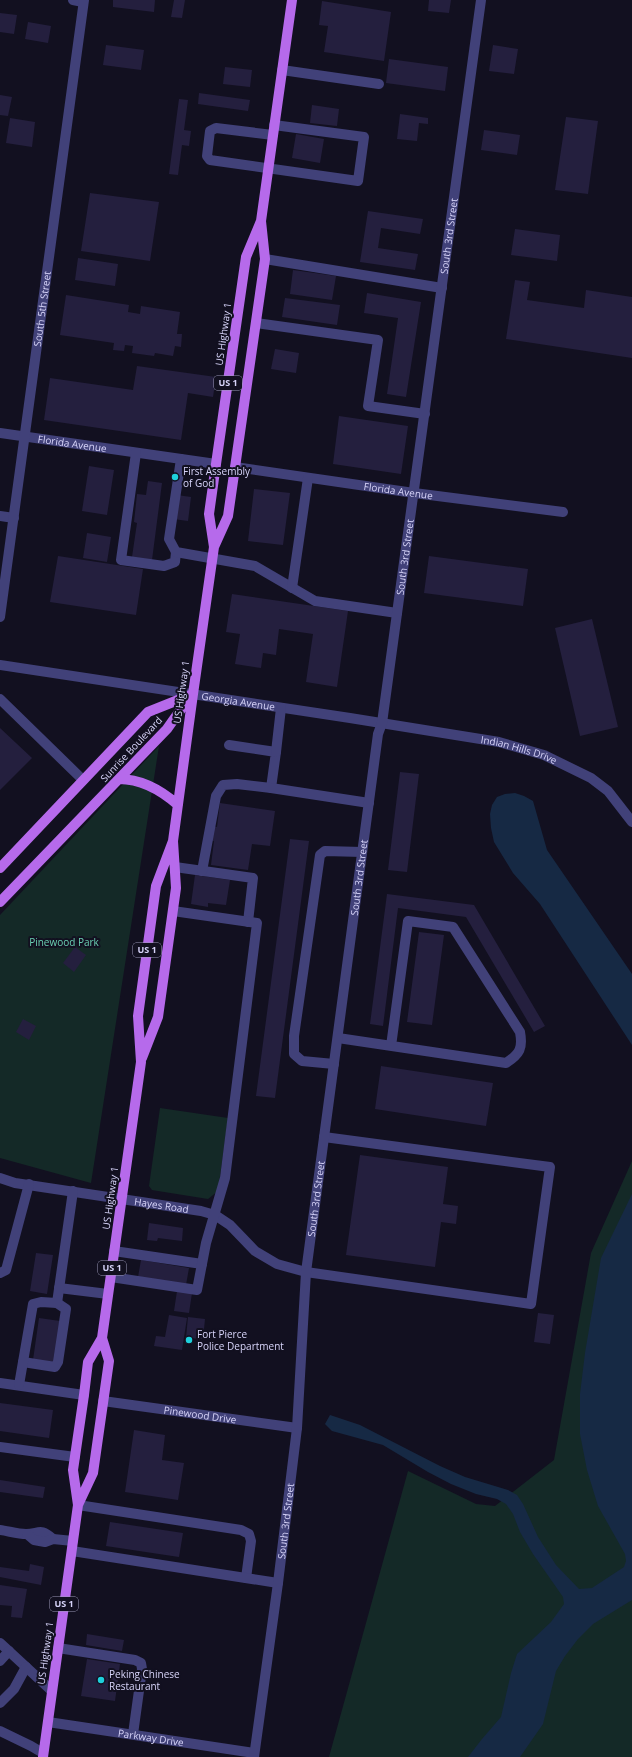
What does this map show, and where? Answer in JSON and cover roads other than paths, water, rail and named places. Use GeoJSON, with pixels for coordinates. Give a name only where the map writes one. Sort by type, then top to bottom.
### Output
{"type":"FeatureCollection","features":[{"type":"Feature","properties":{"kind":"main road","name":"US Highway 1"},"geometry":{"type":"LineString","coordinates":[[214,547],[228,516],[265,259],[261,221],[290,0]]}},
{"type":"Feature","properties":{"kind":"main road","name":"US Highway 1"},"geometry":{"type":"LineString","coordinates":[[141,1062],[158,1017],[173,912],[176,888],[174,841],[214,547],[209,514],[246,257],[261,221]]}},
{"type":"Feature","properties":{"kind":"main road","name":"Sunrise Boulevard"},"geometry":{"type":"LineString","coordinates":[[0,902],[167,729],[193,694]]}},
{"type":"Feature","properties":{"kind":"main road","name":"Sunrise Boulevard"},"geometry":{"type":"LineString","coordinates":[[0,868],[148,712],[193,694]]}},
{"type":"Feature","properties":{"kind":"main road"},"geometry":{"type":"LineString","coordinates":[[119,779],[132,780],[155,789],[178,806]]}},
{"type":"Feature","properties":{"kind":"main road","name":"US Highway 1"},"geometry":{"type":"LineString","coordinates":[[78,1505],[93,1473],[103,1401],[108,1361],[102,1338],[141,1062],[138,1016],[156,886],[174,841]]}},
{"type":"Feature","properties":{"kind":"main road","name":"US Highway 1"},"geometry":{"type":"LineString","coordinates":[[43,1755],[78,1505],[73,1470],[88,1362],[102,1338]]}},
{"type":"Feature","properties":{"kind":"street","name":"South 3rd Street"},"geometry":{"type":"LineString","coordinates":[[254,1755],[278,1583],[296,1428],[306,1272],[378,734],[382,723],[481,0]]}},
{"type":"Feature","properties":{"kind":"street","name":"South 5th Street"},"geometry":{"type":"LineString","coordinates":[[0,617],[25,437],[80,1]]}},
{"type":"Feature","properties":{"kind":"street"},"geometry":{"type":"LineString","coordinates":[[282,70],[378,84]]}},
{"type":"Feature","properties":{"kind":"street"},"geometry":{"type":"LineString","coordinates":[[273,135],[216,128],[210,131],[207,156],[210,160],[358,181],[364,137],[274,125]]}},
{"type":"Feature","properties":{"kind":"street"},"geometry":{"type":"LineString","coordinates":[[265,259],[442,288]]}},
{"type":"Feature","properties":{"kind":"street"},"geometry":{"type":"LineString","coordinates":[[256,323],[378,340],[368,406],[425,414]]}},
{"type":"Feature","properties":{"kind":"street","name":"Florida Avenue"},"geometry":{"type":"LineString","coordinates":[[0,433],[216,464]]}},
{"type":"Feature","properties":{"kind":"street"},"geometry":{"type":"LineString","coordinates":[[136,453],[121,560],[164,566],[175,562],[176,552],[169,539],[181,459]]}},
{"type":"Feature","properties":{"kind":"street","name":"Florida Avenue"},"geometry":{"type":"LineString","coordinates":[[235,467],[414,494],[563,512]]}},
{"type":"Feature","properties":{"kind":"street"},"geometry":{"type":"LineString","coordinates":[[292,588],[308,478]]}},
{"type":"Feature","properties":{"kind":"street"},"geometry":{"type":"LineString","coordinates":[[0,516],[14,518]]}},
{"type":"Feature","properties":{"kind":"street"},"geometry":{"type":"LineString","coordinates":[[176,552],[255,566],[315,601],[397,613]]}},
{"type":"Feature","properties":{"kind":"street","name":"Georgia Avenue"},"geometry":{"type":"LineString","coordinates":[[0,665],[382,723]]}},
{"type":"Feature","properties":{"kind":"street"},"geometry":{"type":"LineString","coordinates":[[0,699],[83,780]]}},
{"type":"Feature","properties":{"kind":"street"},"geometry":{"type":"LineString","coordinates":[[271,788],[281,708]]}},
{"type":"Feature","properties":{"kind":"street","name":"Indian Hills Drive"},"geometry":{"type":"LineString","coordinates":[[382,723],[498,742],[544,755],[591,778],[608,791],[632,822]]}},
{"type":"Feature","properties":{"kind":"street"},"geometry":{"type":"LineString","coordinates":[[229,745],[276,752]]}},
{"type":"Feature","properties":{"kind":"street"},"geometry":{"type":"LineString","coordinates":[[202,871],[216,796],[222,785],[237,784],[271,788],[369,803]]}},
{"type":"Feature","properties":{"kind":"street"},"geometry":{"type":"LineString","coordinates":[[334,1064],[302,1061],[294,1054],[294,1036],[320,855],[325,851],[362,852]]}},
{"type":"Feature","properties":{"kind":"street"},"geometry":{"type":"LineString","coordinates":[[175,867],[253,878],[248,922]]}},
{"type":"Feature","properties":{"kind":"street"},"geometry":{"type":"LineString","coordinates":[[111,1277],[197,1290],[206,1243],[225,1178],[257,923],[173,912]]}},
{"type":"Feature","properties":{"kind":"street"},"geometry":{"type":"LineString","coordinates":[[338,1038],[391,1046],[506,1063],[516,1056],[522,1043],[520,1032],[453,927],[408,921],[391,1046]]}},
{"type":"Feature","properties":{"kind":"street","name":"Hayes Road"},"geometry":{"type":"LineString","coordinates":[[0,1179],[201,1211],[215,1215],[230,1225],[256,1251],[282,1266],[306,1272],[531,1304],[550,1167],[324,1137]]}},
{"type":"Feature","properties":{"kind":"street"},"geometry":{"type":"LineString","coordinates":[[0,1273],[6,1270],[29,1184]]}},
{"type":"Feature","properties":{"kind":"street"},"geometry":{"type":"LineString","coordinates":[[57,1303],[73,1191]]}},
{"type":"Feature","properties":{"kind":"street"},"geometry":{"type":"LineString","coordinates":[[114,1251],[202,1264]]}},
{"type":"Feature","properties":{"kind":"street"},"geometry":{"type":"LineString","coordinates":[[59,1288],[108,1294]]}},
{"type":"Feature","properties":{"kind":"street"},"geometry":{"type":"LineString","coordinates":[[19,1385],[33,1304],[41,1302],[57,1303],[66,1309],[58,1362],[55,1367],[23,1362]]}},
{"type":"Feature","properties":{"kind":"street"},"geometry":{"type":"LineString","coordinates":[[0,1383],[84,1395]]}},
{"type":"Feature","properties":{"kind":"street","name":"Pinewood Drive"},"geometry":{"type":"LineString","coordinates":[[103,1401],[296,1428]]}},
{"type":"Feature","properties":{"kind":"street"},"geometry":{"type":"LineString","coordinates":[[0,1447],[75,1456]]}},
{"type":"Feature","properties":{"kind":"street"},"geometry":{"type":"LineString","coordinates":[[78,1505],[233,1529],[249,1534],[251,1541],[246,1578]]}},
{"type":"Feature","properties":{"kind":"street"},"geometry":{"type":"LineString","coordinates":[[0,1530],[27,1534],[34,1540],[45,1542],[53,1538],[72,1546],[278,1583]]}},
{"type":"Feature","properties":{"kind":"street"},"geometry":{"type":"LineString","coordinates":[[0,1643],[52,1692]]}},
{"type":"Feature","properties":{"kind":"street"},"geometry":{"type":"LineString","coordinates":[[58,1648],[135,1660],[141,1663],[142,1669],[133,1734]]}},
{"type":"Feature","properties":{"kind":"street"},"geometry":{"type":"LineString","coordinates":[[0,1661],[9,1651]]}},
{"type":"Feature","properties":{"kind":"street"},"geometry":{"type":"LineString","coordinates":[[0,1703],[14,1689],[26,1667]]}},
{"type":"Feature","properties":{"kind":"street","name":"Parkway Drive"},"geometry":{"type":"LineString","coordinates":[[48,1722],[133,1734],[254,1755]]}},
{"type":"Feature","properties":{"kind":"street"},"geometry":{"type":"LineString","coordinates":[[0,1731],[32,1746],[43,1755]]}},
{"type":"Feature","properties":{"kind":"water"},"geometry":{"type":"Polygon","coordinates":[[[515,793],[533,801],[547,850],[632,974],[632,1045],[540,904],[513,873],[494,842],[490,814],[492,805],[497,797],[515,793]]]}},
{"type":"Feature","properties":{"kind":"water"},"geometry":{"type":"Polygon","coordinates":[[[632,1194],[632,1600],[593,1624],[578,1639],[565,1656],[556,1671],[543,1724],[520,1757],[468,1757],[501,1717],[517,1654],[551,1622],[564,1604],[563,1597],[533,1554],[520,1532],[513,1514],[506,1504],[497,1499],[476,1494],[451,1484],[383,1445],[332,1431],[325,1424],[330,1415],[360,1425],[440,1466],[465,1477],[508,1490],[517,1495],[523,1504],[538,1537],[556,1565],[579,1589],[592,1588],[624,1567],[626,1561],[625,1554],[598,1506],[587,1470],[580,1434],[580,1394],[585,1353],[601,1258],[632,1194]]]}},
{"type":"Feature","properties":{"kind":"place","name":"First Assembly of God"},"geometry":{"type":"Point","coordinates":[175,477]}},
{"type":"Feature","properties":{"kind":"place","name":"Fort Pierce Police Department"},"geometry":{"type":"Point","coordinates":[189,1340]}},
{"type":"Feature","properties":{"kind":"place","name":"Peking Chinese Restaurant"},"geometry":{"type":"Point","coordinates":[101,1680]}},
{"type":"Feature","properties":{"kind":"park label","name":"Pinewood Park"},"geometry":{"type":"Point","coordinates":[64,942]}}]}
